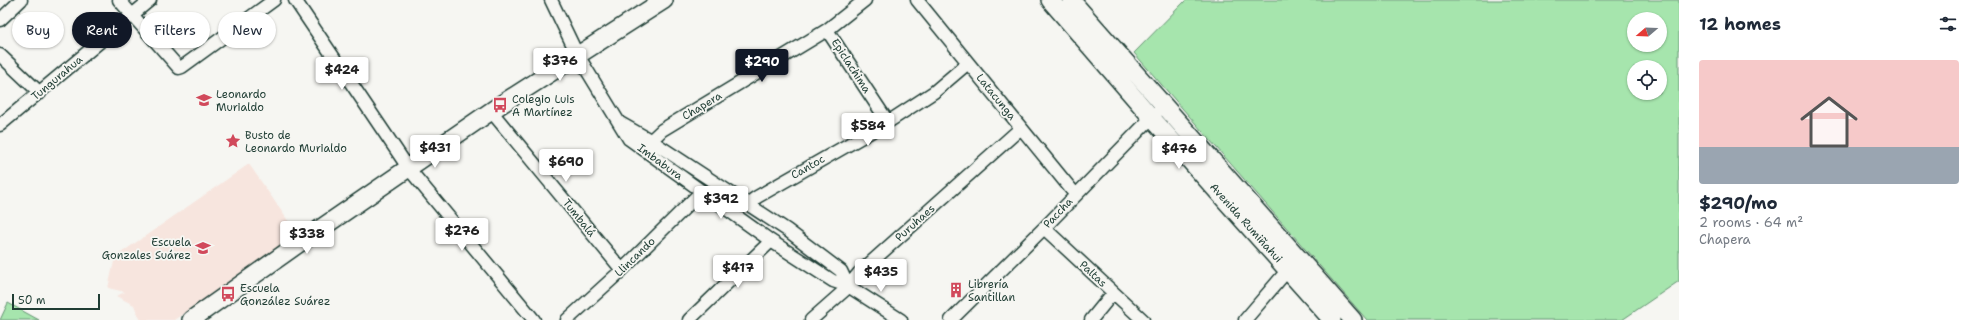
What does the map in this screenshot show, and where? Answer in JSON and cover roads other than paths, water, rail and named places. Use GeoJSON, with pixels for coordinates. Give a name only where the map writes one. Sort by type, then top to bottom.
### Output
{"type":"FeatureCollection","features":[{"type":"Feature","properties":{"kind":"main road"},"geometry":{"type":"LineString","coordinates":[[191,320],[303,240],[409,169],[491,111],[577,54],[664,0]]}},
{"type":"Feature","properties":{"kind":"main road","name":"Avenida Rumiñahui"},"geometry":{"type":"LineString","coordinates":[[1050,0],[1151,117],[1293,263],[1353,320]]}},
{"type":"Feature","properties":{"kind":"main road","name":"Avenida Rumiñahui"},"geometry":{"type":"LineString","coordinates":[[1071,0],[1164,104],[1293,263],[1332,320]]}},
{"type":"Feature","properties":{"kind":"street"},"geometry":{"type":"LineString","coordinates":[[0,20],[21,0]]}},
{"type":"Feature","properties":{"kind":"street"},"geometry":{"type":"LineString","coordinates":[[119,0],[129,12]]}},
{"type":"Feature","properties":{"kind":"street","name":"Tungurahua"},"geometry":{"type":"LineString","coordinates":[[132,14],[150,0]]}},
{"type":"Feature","properties":{"kind":"street"},"geometry":{"type":"LineString","coordinates":[[132,16],[179,68],[274,0]]}},
{"type":"Feature","properties":{"kind":"street"},"geometry":{"type":"LineString","coordinates":[[295,0],[409,169],[534,320]]}},
{"type":"Feature","properties":{"kind":"street","name":"Imbabura"},"geometry":{"type":"LineString","coordinates":[[551,0],[577,54],[617,122],[629,139],[646,145],[747,204],[787,230],[841,271],[848,286]]}},
{"type":"Feature","properties":{"kind":"street","name":"Chapera"},"geometry":{"type":"LineString","coordinates":[[646,145],[662,130],[827,30],[865,0]]}},
{"type":"Feature","properties":{"kind":"street","name":"Latacunga"},"geometry":{"type":"LineString","coordinates":[[917,0],[1075,194]]}},
{"type":"Feature","properties":{"kind":"street","name":"Epiclachima"},"geometry":{"type":"LineString","coordinates":[[827,30],[888,122]]}},
{"type":"Feature","properties":{"kind":"street","name":"Tungurahua"},"geometry":{"type":"LineString","coordinates":[[0,126],[92,48]]}},
{"type":"Feature","properties":{"kind":"street"},"geometry":{"type":"LineString","coordinates":[[0,55],[40,93]]}},
{"type":"Feature","properties":{"kind":"street","name":"Cantoc"},"geometry":{"type":"LineString","coordinates":[[747,204],[888,122],[934,92],[968,63]]}},
{"type":"Feature","properties":{"kind":"street","name":"Paccha"},"geometry":{"type":"LineString","coordinates":[[951,320],[1044,228],[1075,194],[1164,104]]}},
{"type":"Feature","properties":{"kind":"street","name":"Tumbalá"},"geometry":{"type":"LineString","coordinates":[[491,111],[622,270]]}},
{"type":"Feature","properties":{"kind":"street","name":"Puruhaes"},"geometry":{"type":"LineString","coordinates":[[811,320],[848,286],[859,273],[1021,128]]}},
{"type":"Feature","properties":{"kind":"street","name":"Imbabura"},"geometry":{"type":"LineString","coordinates":[[646,145],[701,192],[771,241],[833,281],[848,286],[901,320]]}},
{"type":"Feature","properties":{"kind":"street","name":"Llincando"},"geometry":{"type":"LineString","coordinates":[[567,320],[622,270],[701,192]]}},
{"type":"Feature","properties":{"kind":"street","name":"Paltas"},"geometry":{"type":"LineString","coordinates":[[1044,228],[1143,320]]}},
{"type":"Feature","properties":{"kind":"street"},"geometry":{"type":"LineString","coordinates":[[689,320],[771,241]]}},
{"type":"Feature","properties":{"kind":"street"},"geometry":{"type":"LineString","coordinates":[[1245,320],[1293,263]]}},
{"type":"Feature","properties":{"kind":"street"},"geometry":{"type":"LineString","coordinates":[[1091,320],[1113,293]]}},
{"type":"Feature","properties":{"kind":"place","name":"Leonardo Murialdo"},"geometry":{"type":"Point","coordinates":[204,100]}},
{"type":"Feature","properties":{"kind":"place","name":"Colegio Luis A Martínez"},"geometry":{"type":"Point","coordinates":[500,105]}},
{"type":"Feature","properties":{"kind":"place","name":"Busto de Leonardo Murialdo"},"geometry":{"type":"Point","coordinates":[233,141]}},
{"type":"Feature","properties":{"kind":"place","name":"Escuela Gonzales Suárez"},"geometry":{"type":"Point","coordinates":[203,248]}},
{"type":"Feature","properties":{"kind":"place","name":"Librería Santillan"},"geometry":{"type":"Point","coordinates":[956,290]}},
{"type":"Feature","properties":{"kind":"place","name":"Escuela González Suárez"},"geometry":{"type":"Point","coordinates":[228,294]}}]}
